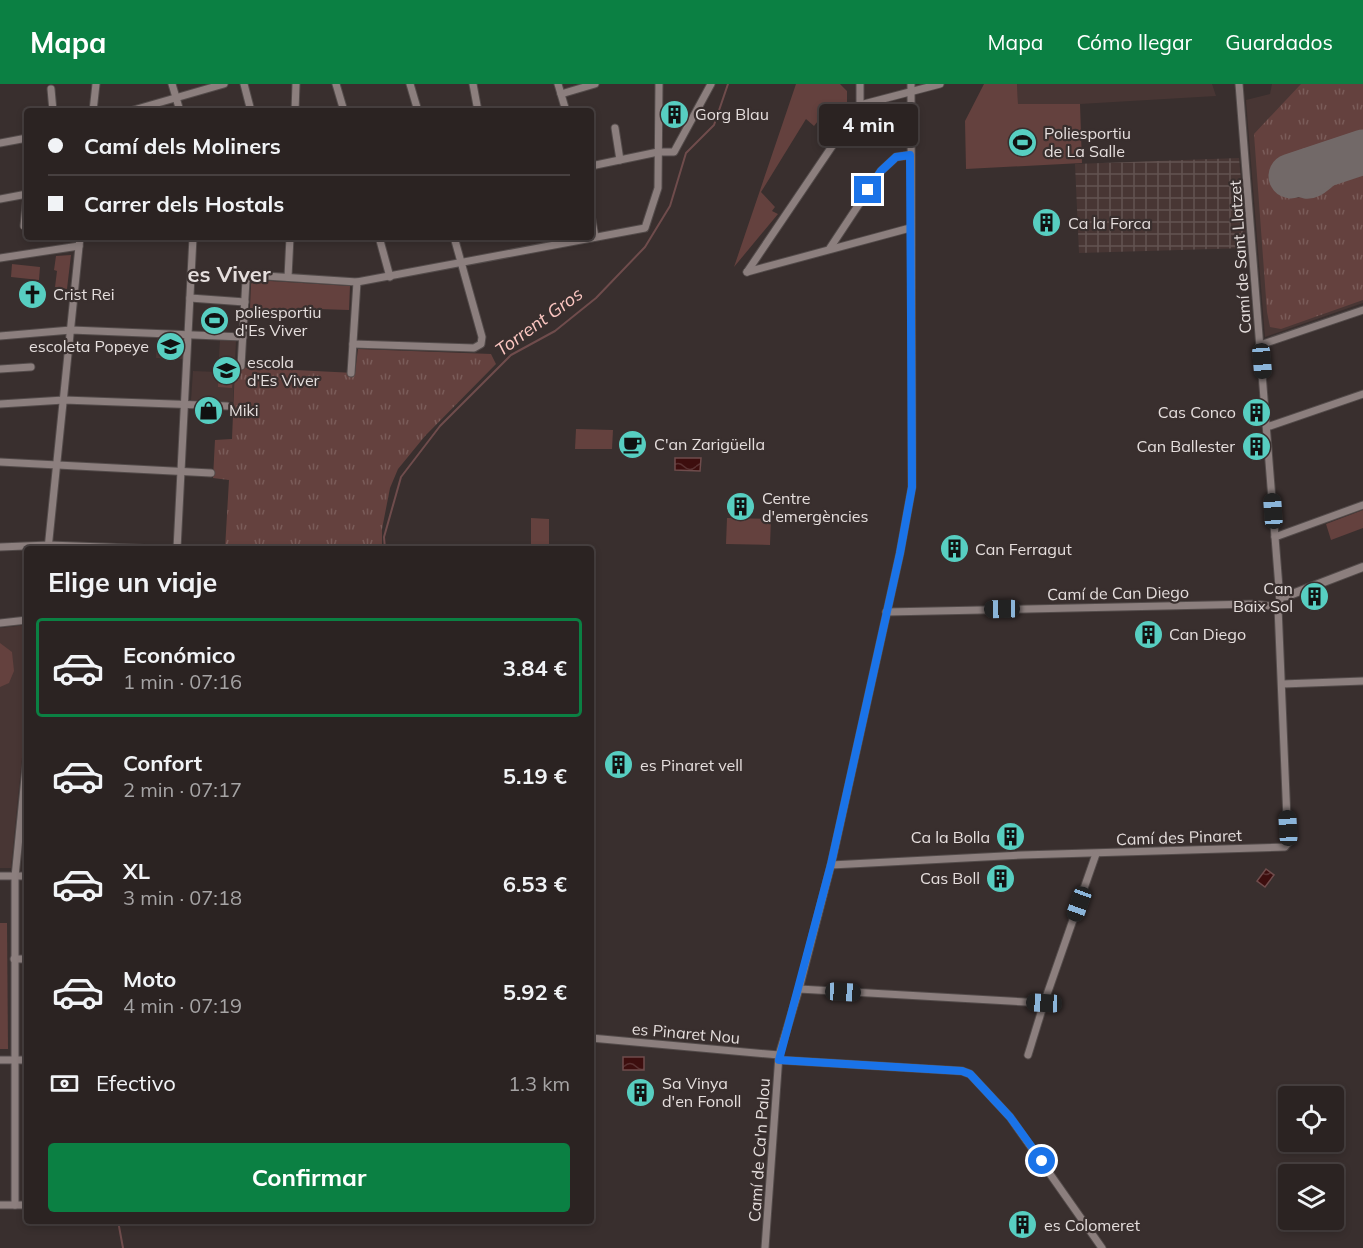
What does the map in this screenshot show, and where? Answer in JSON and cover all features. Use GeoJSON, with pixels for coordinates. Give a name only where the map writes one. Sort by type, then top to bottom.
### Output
{"type":"FeatureCollection","features":[{"type":"Feature","properties":{"kind":"street"},"geometry":{"type":"LineString","coordinates":[[93,108],[96,84]]}},
{"type":"Feature","properties":{"kind":"street"},"geometry":{"type":"LineString","coordinates":[[172,84],[179,108]]}},
{"type":"Feature","properties":{"kind":"street"},"geometry":{"type":"LineString","coordinates":[[141,108],[224,84]]}},
{"type":"Feature","properties":{"kind":"street"},"geometry":{"type":"LineString","coordinates":[[243,84],[250,108]]}},
{"type":"Feature","properties":{"kind":"street"},"geometry":{"type":"LineString","coordinates":[[295,108],[296,84]]}},
{"type":"Feature","properties":{"kind":"street"},"geometry":{"type":"LineString","coordinates":[[336,84],[343,108]]}},
{"type":"Feature","properties":{"kind":"street"},"geometry":{"type":"LineString","coordinates":[[410,84],[417,108]]}},
{"type":"Feature","properties":{"kind":"street"},"geometry":{"type":"LineString","coordinates":[[472,84],[477,108]]}},
{"type":"Feature","properties":{"kind":"street"},"geometry":{"type":"LineString","coordinates":[[558,84],[565,108]]}},
{"type":"Feature","properties":{"kind":"street"},"geometry":{"type":"LineString","coordinates":[[561,94],[595,84]]}},
{"type":"Feature","properties":{"kind":"street"},"geometry":{"type":"LineString","coordinates":[[594,232],[595,237],[645,228],[658,188],[659,84]]}},
{"type":"Feature","properties":{"kind":"street"},"geometry":{"type":"LineString","coordinates":[[594,165],[674,152],[711,84]]}},
{"type":"Feature","properties":{"kind":"street"},"geometry":{"type":"LineString","coordinates":[[860,84],[860,105],[747,272],[910,228]]}},
{"type":"Feature","properties":{"kind":"street"},"geometry":{"type":"LineString","coordinates":[[860,105],[911,88],[940,84]]}},
{"type":"Feature","properties":{"kind":"street","name":"Camí de Sant Llatzet"},"geometry":{"type":"LineString","coordinates":[[1239,84],[1280,597],[1278,607]]}},
{"type":"Feature","properties":{"kind":"street","name":"Camí de Ca'n Palou"},"geometry":{"type":"LineString","coordinates":[[765,1248],[779,1058],[831,864],[900,553],[912,487],[911,88]]}},
{"type":"Feature","properties":{"kind":"street"},"geometry":{"type":"LineString","coordinates":[[51,89],[53,108]]}},
{"type":"Feature","properties":{"kind":"street"},"geometry":{"type":"LineString","coordinates":[[615,128],[620,160]]}},
{"type":"Feature","properties":{"kind":"street"},"geometry":{"type":"LineString","coordinates":[[0,143],[24,139]]}},
{"type":"Feature","properties":{"kind":"street"},"geometry":{"type":"LineString","coordinates":[[830,248],[881,171],[896,157],[910,155]]}},
{"type":"Feature","properties":{"kind":"street"},"geometry":{"type":"LineString","coordinates":[[0,199],[24,195]]}},
{"type":"Feature","properties":{"kind":"street"},"geometry":{"type":"LineString","coordinates":[[49,546],[80,240]]}},
{"type":"Feature","properties":{"kind":"street"},"geometry":{"type":"LineString","coordinates":[[177,546],[193,240]]}},
{"type":"Feature","properties":{"kind":"street"},"geometry":{"type":"LineString","coordinates":[[288,277],[290,240]]}},
{"type":"Feature","properties":{"kind":"street"},"geometry":{"type":"LineString","coordinates":[[380,240],[390,277]]}},
{"type":"Feature","properties":{"kind":"street"},"geometry":{"type":"LineString","coordinates":[[352,344],[474,348],[481,344],[482,337],[455,240]]}},
{"type":"Feature","properties":{"kind":"street"},"geometry":{"type":"LineString","coordinates":[[241,366],[246,280],[252,275],[357,282],[580,240]]}},
{"type":"Feature","properties":{"kind":"street"},"geometry":{"type":"LineString","coordinates":[[0,258],[79,246]]}},
{"type":"Feature","properties":{"kind":"street"},"geometry":{"type":"LineString","coordinates":[[351,373],[357,282]]}},
{"type":"Feature","properties":{"kind":"street"},"geometry":{"type":"LineString","coordinates":[[190,298],[244,302]]}},
{"type":"Feature","properties":{"kind":"street"},"geometry":{"type":"LineString","coordinates":[[1260,345],[1363,310]]}},
{"type":"Feature","properties":{"kind":"street"},"geometry":{"type":"LineString","coordinates":[[0,336],[71,330],[243,337]]}},
{"type":"Feature","properties":{"kind":"street"},"geometry":{"type":"LineString","coordinates":[[0,369],[31,367]]}},
{"type":"Feature","properties":{"kind":"street"},"geometry":{"type":"LineString","coordinates":[[1267,427],[1363,394]]}},
{"type":"Feature","properties":{"kind":"street"},"geometry":{"type":"LineString","coordinates":[[0,404],[64,399],[227,406]]}},
{"type":"Feature","properties":{"kind":"street"},"geometry":{"type":"LineString","coordinates":[[0,462],[57,467],[211,473]]}},
{"type":"Feature","properties":{"kind":"street"},"geometry":{"type":"LineString","coordinates":[[1275,537],[1363,505]]}},
{"type":"Feature","properties":{"kind":"street"},"geometry":{"type":"LineString","coordinates":[[0,547],[24,547]]}},
{"type":"Feature","properties":{"kind":"street"},"geometry":{"type":"LineString","coordinates":[[1280,597],[1363,567]]}},
{"type":"Feature","properties":{"kind":"street","name":"Camí de Can Diego"},"geometry":{"type":"LineString","coordinates":[[886,612],[1244,604],[1278,607]]}},
{"type":"Feature","properties":{"kind":"street","name":"Camí des Pinaret"},"geometry":{"type":"LineString","coordinates":[[831,864],[1286,846],[1289,838],[1278,607]]}},
{"type":"Feature","properties":{"kind":"street"},"geometry":{"type":"LineString","coordinates":[[0,622],[24,620]]}},
{"type":"Feature","properties":{"kind":"street"},"geometry":{"type":"LineString","coordinates":[[1282,684],[1363,681]]}},
{"type":"Feature","properties":{"kind":"street"},"geometry":{"type":"LineString","coordinates":[[15,1205],[15,877],[24,808]]}},
{"type":"Feature","properties":{"kind":"street"},"geometry":{"type":"LineString","coordinates":[[1028,1055],[1096,854]]}},
{"type":"Feature","properties":{"kind":"street"},"geometry":{"type":"LineString","coordinates":[[0,876],[24,876]]}},
{"type":"Feature","properties":{"kind":"street"},"geometry":{"type":"LineString","coordinates":[[14,959],[24,959]]}},
{"type":"Feature","properties":{"kind":"street"},"geometry":{"type":"LineString","coordinates":[[799,989],[1044,1003]]}},
{"type":"Feature","properties":{"kind":"street","name":"es Pinaret Nou"},"geometry":{"type":"LineString","coordinates":[[594,1038],[779,1058],[962,1071],[970,1074],[1010,1117],[1102,1248]]}},
{"type":"Feature","properties":{"kind":"street"},"geometry":{"type":"LineString","coordinates":[[0,1060],[24,1060]]}},
{"type":"Feature","properties":{"kind":"street"},"geometry":{"type":"LineString","coordinates":[[0,1205],[24,1205]]}},
{"type":"Feature","properties":{"kind":"shaded area"},"geometry":{"type":"Polygon","coordinates":[[[1017,84],[1212,84],[1216,96],[1080,104],[1018,104],[1017,84]]]}},
{"type":"Feature","properties":{"kind":"shaded area"},"geometry":{"type":"Polygon","coordinates":[[[1272,84],[1363,84],[1363,303],[1265,337],[1246,100],[1270,94],[1272,84]]]}},
{"type":"Feature","properties":{"kind":"shaded area"},"geometry":{"type":"Polygon","coordinates":[[[1239,158],[1247,248],[1079,253],[1075,164],[1239,158]]]}},
{"type":"Feature","properties":{"kind":"shaded area","name":"escoleta Popeye"},"geometry":{"type":"Polygon","coordinates":[[[157,338],[180,339],[183,342],[183,359],[156,358],[157,338]]]}},
{"type":"Feature","properties":{"kind":"shaded area","name":"escola d'Es Viver"},"geometry":{"type":"Polygon","coordinates":[[[220,340],[236,341],[233,402],[191,400],[193,371],[218,372],[220,340]]]}},
{"type":"Feature","properties":{"kind":"shaded area"},"geometry":{"type":"Polygon","coordinates":[[[24,625],[24,738],[11,868],[0,868],[0,628],[24,625]]]}},
{"type":"Feature","properties":{"kind":"green space"},"geometry":{"type":"Polygon","coordinates":[[[796,84],[840,84],[847,91],[847,102],[830,106],[814,126],[806,119],[761,192],[775,207],[772,211],[778,214],[734,267],[796,84]]]}},
{"type":"Feature","properties":{"kind":"green space","name":"Poliesportiu de La Salle"},"geometry":{"type":"Polygon","coordinates":[[[984,84],[1017,84],[1018,104],[1080,104],[1082,163],[966,169],[965,121],[984,84]]]}},
{"type":"Feature","properties":{"kind":"green space"},"geometry":{"type":"Polygon","coordinates":[[[1301,84],[1363,84],[1363,140],[1286,167],[1297,198],[1329,187],[1343,170],[1363,163],[1363,300],[1281,329],[1270,327],[1267,312],[1254,134],[1301,84]]]}},
{"type":"Feature","properties":{"kind":"green space"},"geometry":{"type":"Polygon","coordinates":[[[71,255],[67,289],[55,287],[56,256],[71,255]]]}},
{"type":"Feature","properties":{"kind":"green space"},"geometry":{"type":"Polygon","coordinates":[[[12,264],[40,267],[39,280],[11,277],[12,264]]]}},
{"type":"Feature","properties":{"kind":"green space"},"geometry":{"type":"Polygon","coordinates":[[[254,280],[350,286],[349,310],[318,309],[318,312],[250,308],[251,284],[254,280]]]}},
{"type":"Feature","properties":{"kind":"green space"},"geometry":{"type":"Polygon","coordinates":[[[358,349],[491,354],[496,364],[425,436],[398,469],[390,488],[382,529],[382,546],[225,546],[229,480],[213,478],[215,440],[232,439],[235,367],[355,373],[358,349]]]}},
{"type":"Feature","properties":{"kind":"green space"},"geometry":{"type":"Polygon","coordinates":[[[220,359],[234,360],[232,388],[218,387],[220,359]]]}},
{"type":"Feature","properties":{"kind":"green space"},"geometry":{"type":"Polygon","coordinates":[[[576,429],[613,430],[612,449],[575,449],[576,429]]]}},
{"type":"Feature","properties":{"kind":"green space"},"geometry":{"type":"Polygon","coordinates":[[[1363,510],[1363,528],[1331,540],[1326,524],[1363,510]]]}},
{"type":"Feature","properties":{"kind":"green space"},"geometry":{"type":"Polygon","coordinates":[[[531,518],[549,519],[549,546],[531,546],[531,518]]]}},
{"type":"Feature","properties":{"kind":"green space"},"geometry":{"type":"Polygon","coordinates":[[[727,518],[771,519],[770,545],[726,544],[727,518]]]}},
{"type":"Feature","properties":{"kind":"green space"},"geometry":{"type":"Polygon","coordinates":[[[0,643],[12,652],[14,671],[9,683],[0,687],[0,643]]]}},
{"type":"Feature","properties":{"kind":"green space"},"geometry":{"type":"Polygon","coordinates":[[[0,923],[7,923],[8,1049],[0,1049],[0,923]]]}},
{"type":"Feature","properties":{"kind":"water"},"geometry":{"type":"Polygon","coordinates":[[[675,458],[701,458],[700,471],[675,470],[675,458]]]}},
{"type":"Feature","properties":{"kind":"water"},"geometry":{"type":"Polygon","coordinates":[[[1266,869],[1274,875],[1265,887],[1257,881],[1266,869]]]}},
{"type":"Feature","properties":{"kind":"water"},"geometry":{"type":"Polygon","coordinates":[[[623,1057],[644,1057],[644,1070],[623,1070],[623,1057]]]}},
{"type":"Feature","properties":{"kind":"waterway","name":"Torrent Gros"},"geometry":{"type":"LineString","coordinates":[[385,546],[384,537],[401,477],[440,426],[511,355],[555,331],[596,298],[645,247],[670,206],[686,153],[714,125],[728,84]]}},
{"type":"Feature","properties":{"kind":"waterway","name":"Torrent Gros"},"geometry":{"type":"LineString","coordinates":[[119,1224],[123,1248]]}},
{"type":"Feature","properties":{"kind":"taxiway"},"geometry":{"type":"LineString","coordinates":[[1350,158],[1317,187],[1309,190],[1302,189],[1295,183],[1294,172],[1301,166],[1326,165],[1350,158]]}},
{"type":"Feature","properties":{"kind":"runway"},"geometry":{"type":"LineString","coordinates":[[1291,176],[1363,152]]}},
{"type":"Feature","properties":{"kind":"place","name":"Gorg Blau"},"geometry":{"type":"Point","coordinates":[674,114]}},
{"type":"Feature","properties":{"kind":"place","name":"Poliesportiu de La Salle"},"geometry":{"type":"Point","coordinates":[1023,142]}},
{"type":"Feature","properties":{"kind":"place","name":"Ca la Forca"},"geometry":{"type":"Point","coordinates":[1047,223]}},
{"type":"Feature","properties":{"kind":"place","name":"Crist Rei"},"geometry":{"type":"Point","coordinates":[32,294]}},
{"type":"Feature","properties":{"kind":"place","name":"poliesportiu d'Es Viver"},"geometry":{"type":"Point","coordinates":[214,321]}},
{"type":"Feature","properties":{"kind":"place","name":"escoleta Popeye"},"geometry":{"type":"Point","coordinates":[170,346]}},
{"type":"Feature","properties":{"kind":"place","name":"escola d'Es Viver"},"geometry":{"type":"Point","coordinates":[226,371]}},
{"type":"Feature","properties":{"kind":"place","name":"Miki"},"geometry":{"type":"Point","coordinates":[208,410]}},
{"type":"Feature","properties":{"kind":"place","name":"Cas Conco"},"geometry":{"type":"Point","coordinates":[1257,412]}},
{"type":"Feature","properties":{"kind":"place","name":"C'an Zarigüella"},"geometry":{"type":"Point","coordinates":[633,444]}},
{"type":"Feature","properties":{"kind":"place","name":"Can Ballester"},"geometry":{"type":"Point","coordinates":[1256,446]}},
{"type":"Feature","properties":{"kind":"place","name":"Centre d'emergències"},"geometry":{"type":"Point","coordinates":[741,507]}},
{"type":"Feature","properties":{"kind":"place","name":"Can Ferragut"},"geometry":{"type":"Point","coordinates":[954,549]}},
{"type":"Feature","properties":{"kind":"place","name":"Can Baix Sol"},"geometry":{"type":"Point","coordinates":[1314,597]}},
{"type":"Feature","properties":{"kind":"place","name":"Can Diego"},"geometry":{"type":"Point","coordinates":[1148,634]}},
{"type":"Feature","properties":{"kind":"place","name":"es Pinaret vell"},"geometry":{"type":"Point","coordinates":[619,765]}},
{"type":"Feature","properties":{"kind":"place","name":"Ca la Bolla"},"geometry":{"type":"Point","coordinates":[1011,837]}},
{"type":"Feature","properties":{"kind":"place","name":"Cas Boll"},"geometry":{"type":"Point","coordinates":[1001,878]}},
{"type":"Feature","properties":{"kind":"place","name":"Sa Vinya d'en Fonoll"},"geometry":{"type":"Point","coordinates":[641,1092]}},
{"type":"Feature","properties":{"kind":"place","name":"es Colomeret"},"geometry":{"type":"Point","coordinates":[1023,1225]}},
{"type":"Feature","properties":{"kind":"district","name":"es Viver"},"geometry":{"type":"Point","coordinates":[229,274]}},
{"type":"Feature","properties":{"kind":"route"},"geometry":{"type":"LineString","coordinates":[[868,190],[881,171],[896,157],[910,155],[912,487],[900,553],[822,904],[779,1060],[962,1071],[970,1074],[1010,1117],[1042,1161]]}}]}
